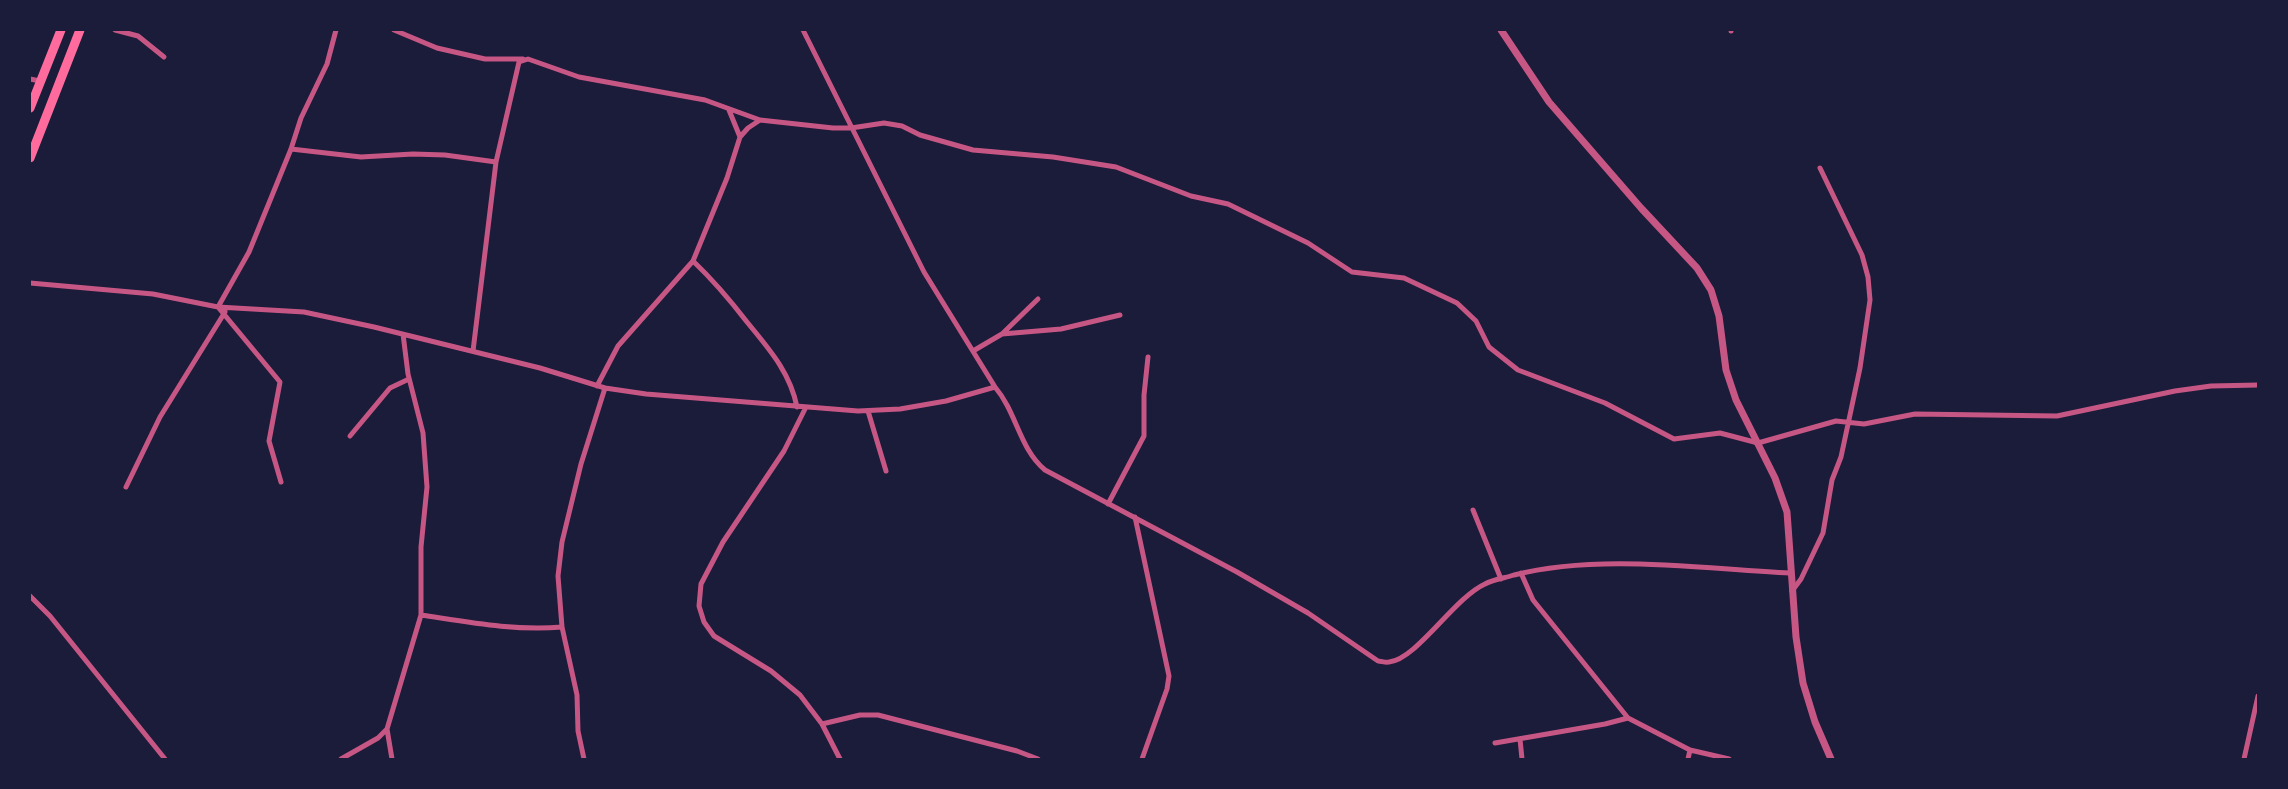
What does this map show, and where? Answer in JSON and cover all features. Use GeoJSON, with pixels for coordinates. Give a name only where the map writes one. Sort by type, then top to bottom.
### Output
{"type":"FeatureCollection","features":[{"type":"Feature","properties":{"kind":"highway"},"geometry":{"type":"LineString","coordinates":[[30,108],[61,30]]}},
{"type":"Feature","properties":{"kind":"highway"},"geometry":{"type":"LineString","coordinates":[[30,158],[80,30]]}},
{"type":"Feature","properties":{"kind":"street"},"geometry":{"type":"LineString","coordinates":[[114,30],[138,36],[164,57]]}},
{"type":"Feature","properties":{"kind":"street"},"geometry":{"type":"LineString","coordinates":[[218,307],[249,252],[291,149],[301,118],[327,64],[336,30]]}},
{"type":"Feature","properties":{"kind":"street"},"geometry":{"type":"LineString","coordinates":[[394,30],[437,48],[484,59],[528,59],[579,77],[697,98],[760,120],[851,128],[884,123],[902,126],[920,134],[972,150],[1053,157],[1116,167],[1155,180],[1191,196],[1228,204],[1308,243],[1352,272],[1404,278],[1457,303],[1476,321],[1489,347],[1518,370],[1605,403],[1674,438],[1720,434],[1758,443],[1836,421],[1864,424],[1915,414],[2058,416],[2175,391],[2258,383]]}},
{"type":"Feature","properties":{"kind":"street"},"geometry":{"type":"LineString","coordinates":[[802,30],[924,272],[995,387],[1004,397],[1027,450],[1034,460],[1046,470],[1184,542],[1308,613],[1378,661],[1389,662],[1403,657],[1461,600],[1485,584],[1543,568],[1589,564],[1649,564],[1790,572]]}},
{"type":"Feature","properties":{"kind":"street"},"geometry":{"type":"LineString","coordinates":[[1500,30],[1549,102],[1641,208],[1697,268],[1711,290],[1720,316],[1726,370],[1736,400],[1775,478],[1787,512],[1790,572],[1803,683],[1831,759]]}},
{"type":"Feature","properties":{"kind":"street"},"geometry":{"type":"LineString","coordinates":[[472,351],[496,162],[516,69],[519,62],[528,59]]}},
{"type":"Feature","properties":{"kind":"street"},"geometry":{"type":"LineString","coordinates":[[30,80],[40,82]]}},
{"type":"Feature","properties":{"kind":"street"},"geometry":{"type":"LineString","coordinates":[[729,110],[740,137]]}},
{"type":"Feature","properties":{"kind":"street"},"geometry":{"type":"LineString","coordinates":[[597,386],[618,346],[693,261],[727,178],[740,137],[748,128],[760,120]]}},
{"type":"Feature","properties":{"kind":"street"},"geometry":{"type":"LineString","coordinates":[[291,149],[361,157],[413,154],[445,155],[496,162]]}},
{"type":"Feature","properties":{"kind":"street"},"geometry":{"type":"LineString","coordinates":[[1792,592],[1801,580],[1824,533],[1832,480],[1841,457],[1867,327],[1870,300],[1868,277],[1862,254],[1820,168]]}},
{"type":"Feature","properties":{"kind":"street"},"geometry":{"type":"LineString","coordinates":[[693,261],[716,283],[781,363],[794,392],[797,407]]}},
{"type":"Feature","properties":{"kind":"street"},"geometry":{"type":"LineString","coordinates":[[30,283],[153,294],[218,307],[304,312],[540,368],[605,388],[646,394],[868,411],[900,409],[946,401],[995,387]]}},
{"type":"Feature","properties":{"kind":"street"},"geometry":{"type":"LineString","coordinates":[[973,351],[1002,334],[1038,299]]}},
{"type":"Feature","properties":{"kind":"street"},"geometry":{"type":"LineString","coordinates":[[218,307],[280,382],[269,441],[281,482]]}},
{"type":"Feature","properties":{"kind":"street"},"geometry":{"type":"LineString","coordinates":[[126,488],[160,417],[228,307]]}},
{"type":"Feature","properties":{"kind":"street"},"geometry":{"type":"LineString","coordinates":[[1002,334],[1061,329],[1120,315]]}},
{"type":"Feature","properties":{"kind":"street"},"geometry":{"type":"LineString","coordinates":[[392,759],[387,730],[421,614],[421,547],[427,487],[423,433],[409,379],[403,334]]}},
{"type":"Feature","properties":{"kind":"street"},"geometry":{"type":"LineString","coordinates":[[1108,504],[1144,436],[1144,395],[1148,358]]}},
{"type":"Feature","properties":{"kind":"street"},"geometry":{"type":"LineString","coordinates":[[350,436],[390,388],[409,379]]}},
{"type":"Feature","properties":{"kind":"street"},"geometry":{"type":"LineString","coordinates":[[584,759],[578,731],[576,696],[562,627],[558,576],[562,542],[581,464],[605,388]]}},
{"type":"Feature","properties":{"kind":"street"},"geometry":{"type":"LineString","coordinates":[[806,407],[784,451],[723,542],[701,584],[699,606],[704,622],[714,636],[778,677],[800,695],[822,724],[840,759]]}},
{"type":"Feature","properties":{"kind":"street"},"geometry":{"type":"LineString","coordinates":[[868,411],[886,471]]}},
{"type":"Feature","properties":{"kind":"street"},"geometry":{"type":"LineString","coordinates":[[1473,510],[1500,579]]}},
{"type":"Feature","properties":{"kind":"street"},"geometry":{"type":"LineString","coordinates":[[1134,517],[1169,676],[1167,689],[1142,759]]}},
{"type":"Feature","properties":{"kind":"street"},"geometry":{"type":"LineString","coordinates":[[1521,574],[1539,607],[1628,718],[1690,750],[1729,759]]}},
{"type":"Feature","properties":{"kind":"street"},"geometry":{"type":"LineString","coordinates":[[30,596],[50,616],[165,759]]}},
{"type":"Feature","properties":{"kind":"street"},"geometry":{"type":"LineString","coordinates":[[421,614],[530,630],[562,627]]}},
{"type":"Feature","properties":{"kind":"street"},"geometry":{"type":"LineString","coordinates":[[2244,759],[2258,696]]}},
{"type":"Feature","properties":{"kind":"street"},"geometry":{"type":"LineString","coordinates":[[822,724],[860,715],[878,715],[1017,751],[1038,759]]}},
{"type":"Feature","properties":{"kind":"street"},"geometry":{"type":"LineString","coordinates":[[1495,743],[1520,740],[1628,718]]}},
{"type":"Feature","properties":{"kind":"street"},"geometry":{"type":"LineString","coordinates":[[341,759],[378,738],[387,730]]}},
{"type":"Feature","properties":{"kind":"street"},"geometry":{"type":"LineString","coordinates":[[1520,740],[1522,759]]}},
{"type":"Feature","properties":{"kind":"street"},"geometry":{"type":"LineString","coordinates":[[1688,759],[1690,750]]}}]}
